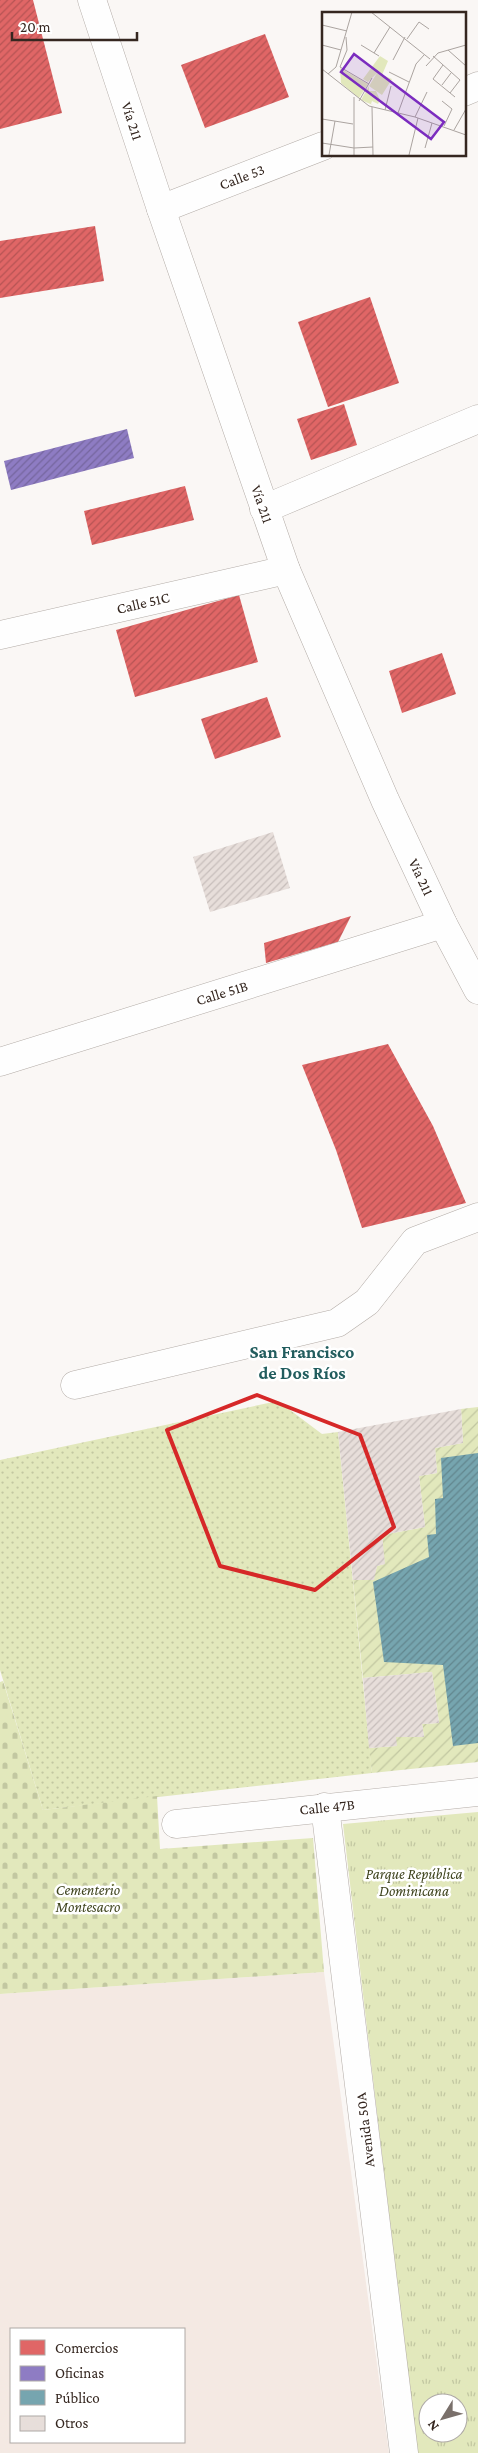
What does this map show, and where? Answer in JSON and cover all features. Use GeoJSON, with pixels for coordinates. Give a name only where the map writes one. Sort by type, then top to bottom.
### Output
{"type":"FeatureCollection","features":[{"type":"Feature","properties":{"kind":"street","name":"Vía 211"},"geometry":{"type":"LineString","coordinates":[[92,0],[161,209],[286,570],[385,800],[443,924],[478,990]]}},
{"type":"Feature","properties":{"kind":"street"},"geometry":{"type":"LineString","coordinates":[[466,91],[478,86]]}},
{"type":"Feature","properties":{"kind":"street","name":"Calle 53"},"geometry":{"type":"LineString","coordinates":[[161,209],[322,146]]}},
{"type":"Feature","properties":{"kind":"street"},"geometry":{"type":"LineString","coordinates":[[264,510],[478,419]]}},
{"type":"Feature","properties":{"kind":"street","name":"Calle 51C"},"geometry":{"type":"LineString","coordinates":[[0,635],[286,570]]}},
{"type":"Feature","properties":{"kind":"street","name":"Calle 51B"},"geometry":{"type":"LineString","coordinates":[[0,1062],[443,924]]}},
{"type":"Feature","properties":{"kind":"street"},"geometry":{"type":"LineString","coordinates":[[75,1385],[336,1322],[367,1302],[415,1241],[478,1217]]}},
{"type":"Feature","properties":{"kind":"street","name":"Calle 47B"},"geometry":{"type":"LineString","coordinates":[[176,1824],[478,1792]]}},
{"type":"Feature","properties":{"kind":"street","name":"Avenida 50A"},"geometry":{"type":"LineString","coordinates":[[325,1807],[404,2453]]}},
{"type":"Feature","properties":{"kind":"highlighted area"},"geometry":{"type":"Polygon","coordinates":[[[257,1395],[360,1435],[394,1527],[315,1590],[220,1566],[167,1430],[257,1395]]]}},
{"type":"Feature","properties":{"kind":"shaded area"},"geometry":{"type":"Polygon","coordinates":[[[324,1972],[389,2453],[0,2453],[0,1994],[324,1972]]]}},
{"type":"Feature","properties":{"kind":"green space"},"geometry":{"type":"Polygon","coordinates":[[[278,1401],[322,1434],[338,1432],[372,1773],[43,1810],[0,1670],[0,1460],[278,1401]]]}},
{"type":"Feature","properties":{"kind":"green space"},"geometry":{"type":"Polygon","coordinates":[[[478,1407],[478,1762],[372,1773],[369,1748],[396,1746],[396,1737],[424,1737],[422,1724],[439,1723],[432,1672],[363,1678],[353,1580],[373,1580],[377,1566],[384,1564],[382,1535],[425,1527],[419,1476],[437,1473],[435,1448],[463,1443],[461,1409],[478,1407]]]}},
{"type":"Feature","properties":{"kind":"green space","name":"Cementerio Montesacro"},"geometry":{"type":"Polygon","coordinates":[[[3,1681],[43,1810],[157,1796],[160,1849],[313,1838],[324,1972],[0,1994],[0,1682],[3,1681]]]}},
{"type":"Feature","properties":{"kind":"green space","name":"Parque República Dominicana"},"geometry":{"type":"Polygon","coordinates":[[[478,1812],[478,2453],[417,2453],[343,1824],[478,1812]]]}},
{"type":"Feature","properties":{"kind":"building: Comercios"},"geometry":{"type":"Polygon","coordinates":[[[0,0],[33,0],[62,113],[0,129],[0,0]]]}},
{"type":"Feature","properties":{"kind":"building: Comercios"},"geometry":{"type":"Polygon","coordinates":[[[265,34],[289,97],[205,128],[181,65],[265,34]]]}},
{"type":"Feature","properties":{"kind":"building: Comercios"},"geometry":{"type":"Polygon","coordinates":[[[95,226],[104,281],[0,298],[0,241],[95,226]]]}},
{"type":"Feature","properties":{"kind":"building: Comercios"},"geometry":{"type":"Polygon","coordinates":[[[370,297],[399,383],[328,407],[298,322],[370,297]]]}},
{"type":"Feature","properties":{"kind":"building: Comercios"},"geometry":{"type":"Polygon","coordinates":[[[344,404],[357,445],[311,460],[297,419],[344,404]]]}},
{"type":"Feature","properties":{"kind":"building: Comercios"},"geometry":{"type":"Polygon","coordinates":[[[185,486],[194,520],[92,545],[84,511],[185,486]]]}},
{"type":"Feature","properties":{"kind":"building: Comercios"},"geometry":{"type":"Polygon","coordinates":[[[239,595],[258,662],[135,697],[116,630],[239,595]]]}},
{"type":"Feature","properties":{"kind":"building: Comercios"},"geometry":{"type":"Polygon","coordinates":[[[442,653],[456,694],[402,713],[389,671],[442,653]]]}},
{"type":"Feature","properties":{"kind":"building: Comercios"},"geometry":{"type":"Polygon","coordinates":[[[267,697],[281,737],[215,759],[201,719],[267,697]]]}},
{"type":"Feature","properties":{"kind":"building: Comercios"},"geometry":{"type":"Polygon","coordinates":[[[351,916],[338,942],[266,963],[264,943],[351,916]]]}},
{"type":"Feature","properties":{"kind":"building: Comercios"},"geometry":{"type":"Polygon","coordinates":[[[388,1044],[433,1126],[466,1203],[362,1228],[336,1150],[302,1065],[388,1044]]]}},
{"type":"Feature","properties":{"kind":"building: Oficinas"},"geometry":{"type":"Polygon","coordinates":[[[127,429],[134,458],[11,490],[4,461],[127,429]]]}},
{"type":"Feature","properties":{"kind":"building: Público"},"geometry":{"type":"Polygon","coordinates":[[[478,1453],[478,1743],[453,1746],[443,1665],[384,1662],[373,1582],[429,1557],[427,1535],[436,1534],[435,1499],[443,1498],[441,1458],[478,1453]]]}},
{"type":"Feature","properties":{"kind":"building: Otros"},"geometry":{"type":"Polygon","coordinates":[[[273,832],[290,888],[210,912],[193,857],[273,832]]]}},
{"type":"Feature","properties":{"kind":"building: Otros"},"geometry":{"type":"Polygon","coordinates":[[[461,1409],[463,1443],[435,1448],[437,1473],[419,1476],[425,1527],[382,1535],[385,1564],[377,1566],[374,1580],[353,1580],[338,1432],[461,1409]]]}},
{"type":"Feature","properties":{"kind":"building: Otros"},"geometry":{"type":"Polygon","coordinates":[[[432,1672],[439,1723],[422,1724],[424,1737],[396,1737],[397,1746],[369,1748],[363,1678],[432,1672]]]}},
{"type":"Feature","properties":{"kind":"district","name":"San Francisco de Dos Ríos"},"geometry":{"type":"Point","coordinates":[302,1362]}}]}
